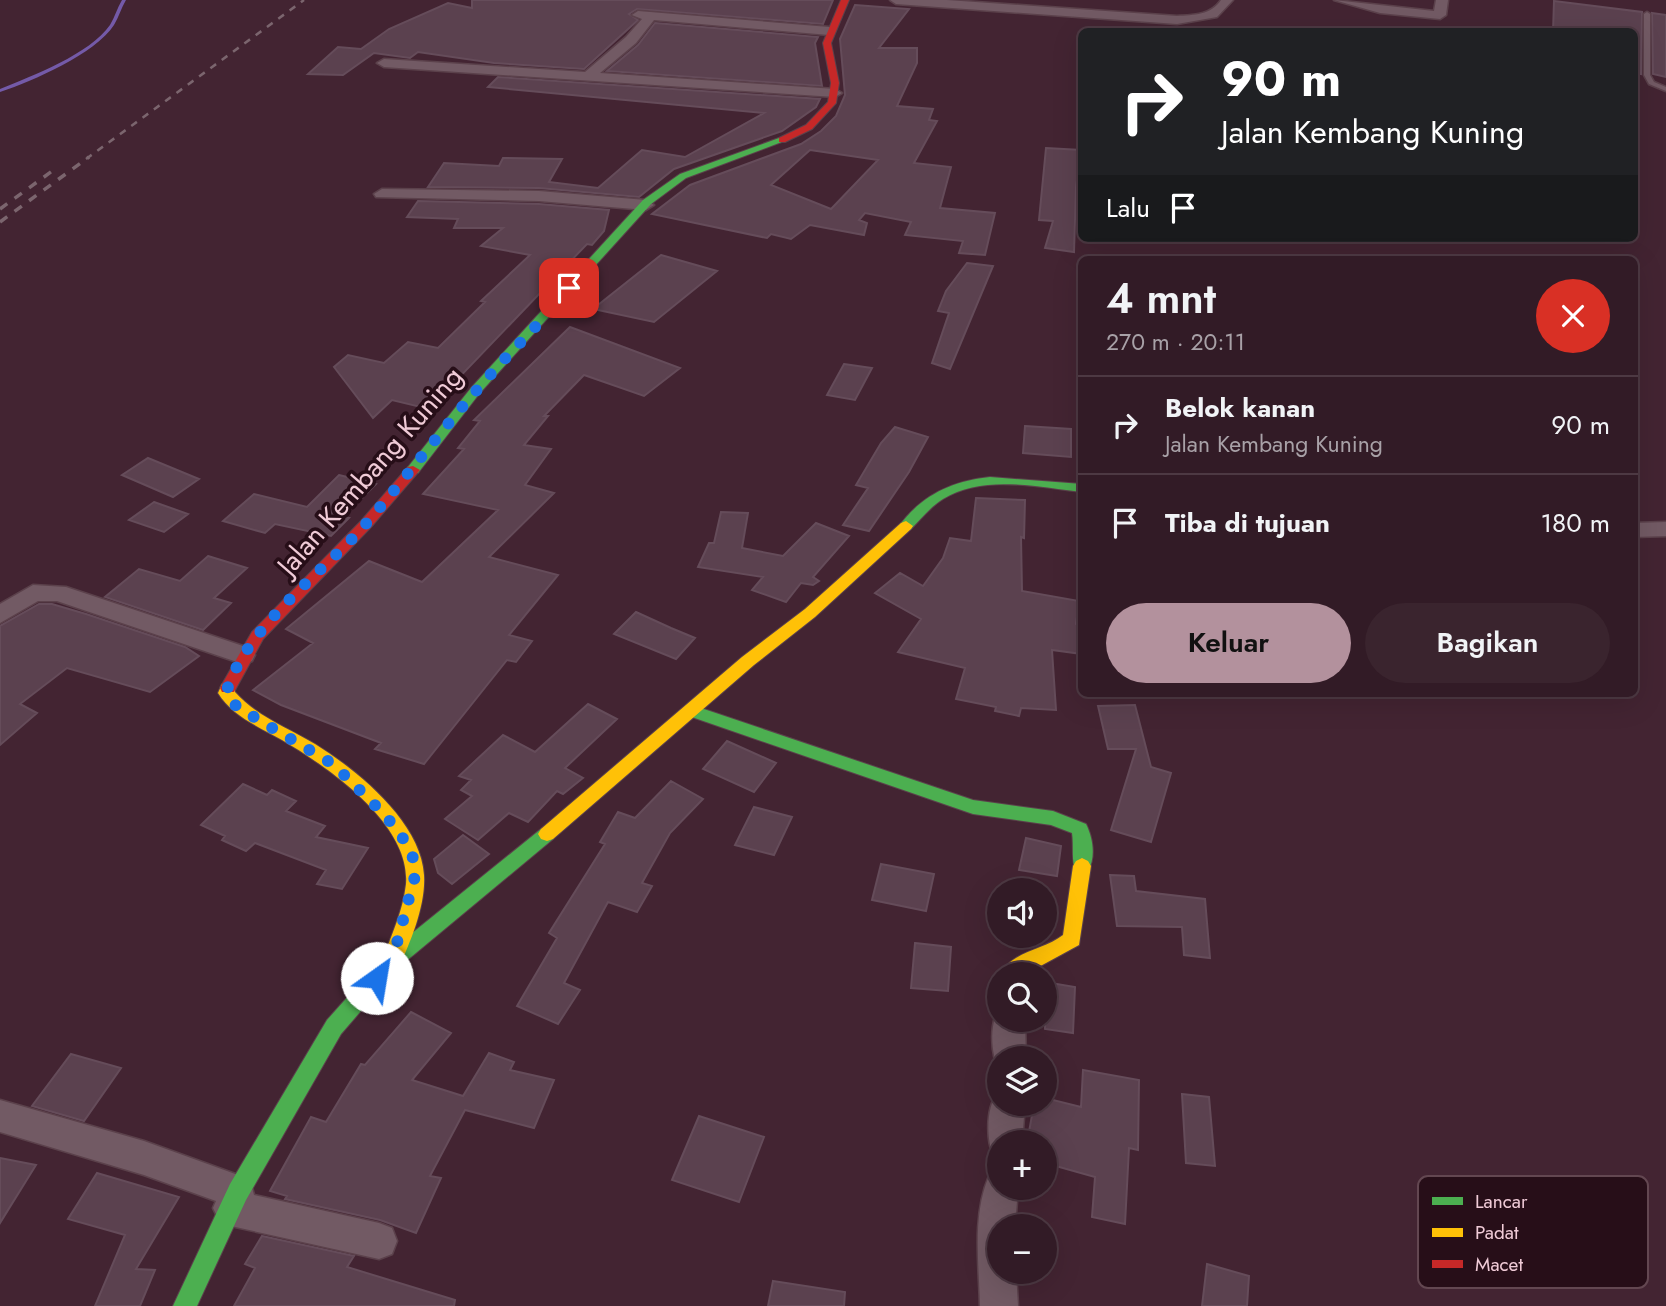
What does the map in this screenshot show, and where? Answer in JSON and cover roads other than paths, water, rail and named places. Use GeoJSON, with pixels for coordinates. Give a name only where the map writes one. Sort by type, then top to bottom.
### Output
{"type":"FeatureCollection","features":[{"type":"Feature","properties":{"kind":"street"},"geometry":{"type":"LineString","coordinates":[[384,63],[835,93],[834,70],[828,57],[829,31],[845,0]]}},
{"type":"Feature","properties":{"kind":"street"},"geometry":{"type":"LineString","coordinates":[[896,0],[1177,20],[1204,17],[1220,10],[1227,0]]}},
{"type":"Feature","properties":{"kind":"street"},"geometry":{"type":"LineString","coordinates":[[1340,0],[1380,9],[1440,15],[1442,0]]}},
{"type":"Feature","properties":{"kind":"street"},"geometry":{"type":"LineString","coordinates":[[590,75],[631,40],[644,16],[829,31]]}},
{"type":"Feature","properties":{"kind":"street","name":"Jalan Kembang Kuning"},"geometry":{"type":"LineString","coordinates":[[392,961],[415,876],[413,858],[385,815],[333,764],[237,707],[226,693],[232,674],[243,655],[288,603],[362,527],[482,383],[544,320],[606,244],[646,205],[690,172],[800,130],[824,114],[835,93]]}},
{"type":"Feature","properties":{"kind":"street"},"geometry":{"type":"LineString","coordinates":[[382,194],[539,196],[646,205]]}},
{"type":"Feature","properties":{"kind":"street"},"geometry":{"type":"LineString","coordinates":[[185,1306],[234,1200],[334,1027],[392,961],[692,711],[748,660],[819,606],[937,496],[956,486],[996,481],[1078,488]]}},
{"type":"Feature","properties":{"kind":"street"},"geometry":{"type":"LineString","coordinates":[[1638,530],[1666,529]]}},
{"type":"Feature","properties":{"kind":"street"},"geometry":{"type":"LineString","coordinates":[[0,615],[33,593],[58,593],[243,655]]}},
{"type":"Feature","properties":{"kind":"street"},"geometry":{"type":"LineString","coordinates":[[692,711],[973,807],[1053,818],[1080,829],[1084,849],[1072,939],[1064,949],[1029,962]]}},
{"type":"Feature","properties":{"kind":"street"},"geometry":{"type":"LineString","coordinates":[[0,1116],[144,1158],[234,1200],[379,1241]]}},
{"type":"Feature","properties":{"kind":"street"},"geometry":{"type":"LineString","coordinates":[[999,1306],[996,1242],[1000,1200]]}},
{"type":"Feature","properties":{"kind":"lane"},"geometry":{"type":"LineString","coordinates":[[1647,14],[1647,75],[1651,83],[1666,89]]}},
{"type":"Feature","properties":{"kind":"waterway"},"geometry":{"type":"LineString","coordinates":[[0,91],[60,64],[92,45],[112,25],[124,0]]}},
{"type":"Feature","properties":{"kind":"railway"},"geometry":{"type":"LineString","coordinates":[[86,159],[304,0]]}},
{"type":"Feature","properties":{"kind":"railway"},"geometry":{"type":"LineString","coordinates":[[0,222],[89,157]]}},
{"type":"Feature","properties":{"kind":"railway"},"geometry":{"type":"LineString","coordinates":[[0,209],[55,169]]}}]}
